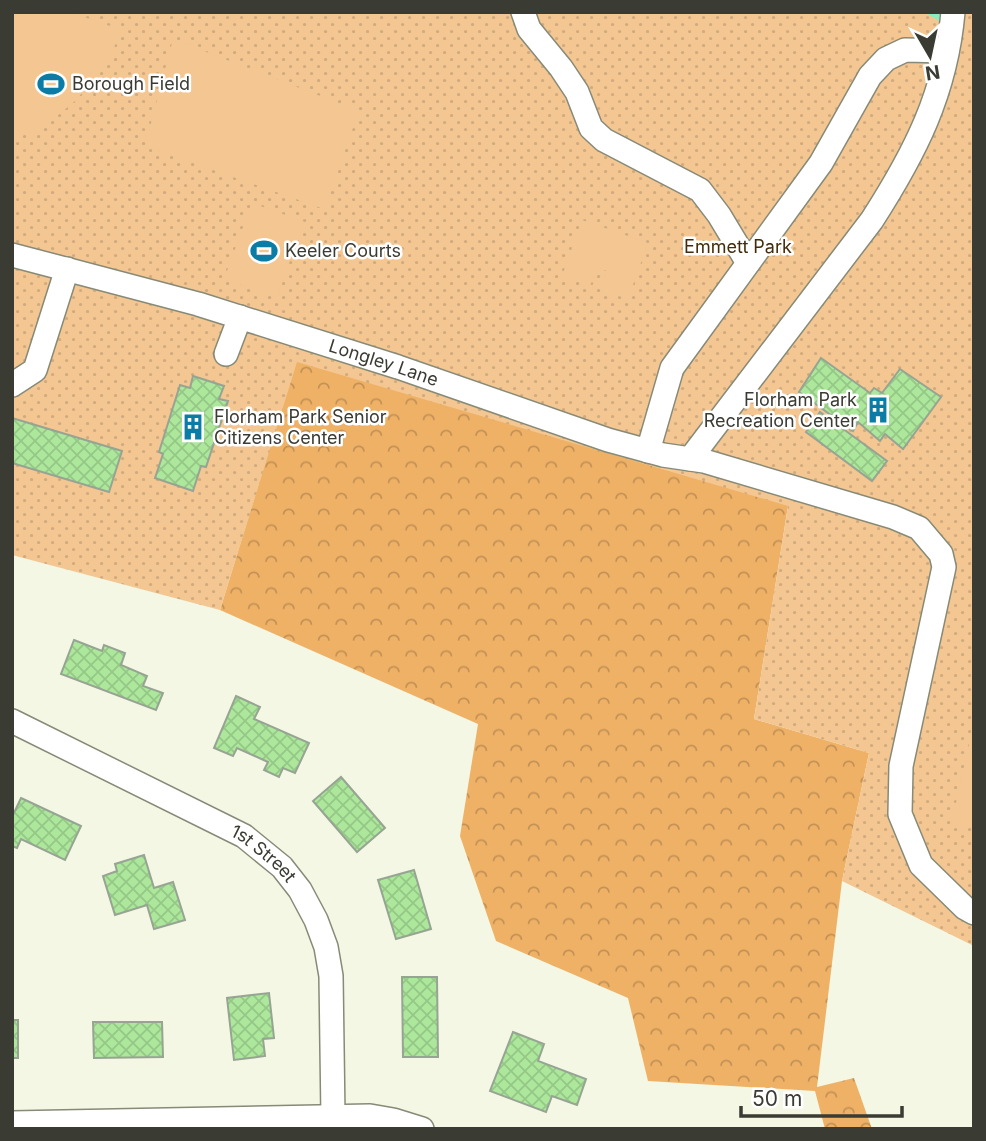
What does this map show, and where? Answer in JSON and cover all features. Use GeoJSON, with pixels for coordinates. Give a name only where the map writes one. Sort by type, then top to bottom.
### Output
{"type":"FeatureCollection","features":[{"type":"Feature","properties":{"kind":"street"},"geometry":{"type":"LineString","coordinates":[[523,12],[529,29],[577,92],[591,128],[604,140],[700,190],[719,215],[748,263]]}},
{"type":"Feature","properties":{"kind":"street"},"geometry":{"type":"LineString","coordinates":[[691,459],[872,220],[899,179],[931,113],[940,85],[953,12]]}},
{"type":"Feature","properties":{"kind":"street"},"geometry":{"type":"LineString","coordinates":[[648,451],[672,368],[821,163],[870,76],[886,59],[905,50],[947,51]]}},
{"type":"Feature","properties":{"kind":"street","name":"Longley Lane"},"geometry":{"type":"LineString","coordinates":[[12,255],[240,317],[398,367],[608,440],[753,474],[893,517],[919,528],[941,554],[944,567],[901,766],[900,814],[921,865],[965,908],[974,913]]}},
{"type":"Feature","properties":{"kind":"street"},"geometry":{"type":"LineString","coordinates":[[12,385],[35,370],[67,269]]}},
{"type":"Feature","properties":{"kind":"street"},"geometry":{"type":"LineString","coordinates":[[226,354],[240,317]]}},
{"type":"Feature","properties":{"kind":"street","name":"1st Street"},"geometry":{"type":"LineString","coordinates":[[12,720],[244,836],[282,867],[300,890],[316,920],[326,947],[331,976],[333,1117]]}},
{"type":"Feature","properties":{"kind":"street"},"geometry":{"type":"LineString","coordinates":[[12,1123],[370,1116],[422,1129]]}},
{"type":"Feature","properties":{"kind":"green space","name":"Emmett Park"},"geometry":{"type":"Polygon","coordinates":[[[12,12],[974,12],[974,946],[842,881],[869,753],[754,719],[788,506],[297,362],[220,610],[12,555],[12,12]]]}},
{"type":"Feature","properties":{"kind":"green space","name":"Borough Field"},"geometry":{"type":"Polygon","coordinates":[[[12,12],[69,12],[122,30],[105,67],[75,101],[39,131],[12,135],[12,12]]]}},
{"type":"Feature","properties":{"kind":"green space"},"geometry":{"type":"Polygon","coordinates":[[[879,12],[788,506],[754,719],[869,753],[842,881],[817,1087],[854,1078],[872,1129],[825,1129],[815,1091],[648,1081],[628,998],[496,941],[460,836],[478,724],[220,610],[296,362],[879,12]]]}},
{"type":"Feature","properties":{"kind":"green space"},"geometry":{"type":"Polygon","coordinates":[[[173,39],[359,111],[324,209],[145,146],[173,39]]]}},
{"type":"Feature","properties":{"kind":"green space","name":"Keeler Courts"},"geometry":{"type":"Polygon","coordinates":[[[252,203],[305,222],[276,297],[224,279],[252,203]]]}},
{"type":"Feature","properties":{"kind":"green space"},"geometry":{"type":"Polygon","coordinates":[[[582,220],[648,243],[628,299],[601,290],[607,271],[597,268],[590,286],[562,276],[582,220]]]}},
{"type":"Feature","properties":{"kind":"green space"},"geometry":{"type":"Polygon","coordinates":[[[974,722],[974,828],[951,825],[974,722]]]}},
{"type":"Feature","properties":{"kind":"building","name":"Florham Park Recreation Center"},"geometry":{"type":"Polygon","coordinates":[[[821,358],[870,393],[874,388],[882,393],[900,369],[941,397],[903,449],[885,434],[880,441],[858,422],[853,431],[799,392],[821,358]]]}},
{"type":"Feature","properties":{"kind":"building","name":"Florham Park Senior Citizens Center"},"geometry":{"type":"Polygon","coordinates":[[[193,376],[224,386],[219,399],[228,401],[206,467],[201,466],[193,491],[155,478],[163,454],[159,452],[180,385],[190,388],[193,376]]]}},
{"type":"Feature","properties":{"kind":"building"},"geometry":{"type":"Polygon","coordinates":[[[820,412],[887,461],[872,481],[806,432],[820,412]]]}},
{"type":"Feature","properties":{"kind":"building"},"geometry":{"type":"Polygon","coordinates":[[[12,418],[122,451],[109,492],[12,463],[12,418]]]}},
{"type":"Feature","properties":{"kind":"building"},"geometry":{"type":"Polygon","coordinates":[[[74,640],[102,651],[104,645],[125,653],[121,665],[147,676],[143,686],[163,693],[156,710],[61,674],[74,640]]]}},
{"type":"Feature","properties":{"kind":"building"},"geometry":{"type":"Polygon","coordinates":[[[236,696],[260,707],[254,719],[309,743],[295,773],[283,768],[279,777],[264,770],[268,762],[237,748],[233,756],[214,748],[236,696]]]}},
{"type":"Feature","properties":{"kind":"building"},"geometry":{"type":"Polygon","coordinates":[[[341,777],[385,828],[357,852],[313,801],[341,777]]]}},
{"type":"Feature","properties":{"kind":"building"},"geometry":{"type":"Polygon","coordinates":[[[21,798],[81,826],[65,860],[21,839],[17,848],[12,846],[12,817],[21,798]]]}},
{"type":"Feature","properties":{"kind":"building"},"geometry":{"type":"Polygon","coordinates":[[[144,855],[154,888],[173,882],[185,920],[154,929],[147,905],[115,915],[103,876],[117,871],[115,864],[144,855]]]}},
{"type":"Feature","properties":{"kind":"building"},"geometry":{"type":"Polygon","coordinates":[[[414,870],[431,929],[396,939],[378,880],[414,870]]]}},
{"type":"Feature","properties":{"kind":"building"},"geometry":{"type":"Polygon","coordinates":[[[402,977],[437,977],[438,1057],[403,1057],[402,977]]]}},
{"type":"Feature","properties":{"kind":"building"},"geometry":{"type":"Polygon","coordinates":[[[269,993],[274,1038],[263,1039],[265,1056],[234,1060],[227,998],[269,993]]]}},
{"type":"Feature","properties":{"kind":"building"},"geometry":{"type":"Polygon","coordinates":[[[12,1020],[18,1020],[18,1058],[12,1058],[12,1020]]]}},
{"type":"Feature","properties":{"kind":"building"},"geometry":{"type":"Polygon","coordinates":[[[93,1022],[162,1022],[163,1057],[94,1058],[93,1022]]]}},
{"type":"Feature","properties":{"kind":"building"},"geometry":{"type":"Polygon","coordinates":[[[513,1032],[544,1044],[538,1061],[586,1079],[577,1105],[552,1096],[546,1112],[490,1091],[513,1032]]]}},
{"type":"Feature","properties":{"kind":"waterway"},"geometry":{"type":"LineString","coordinates":[[930,12],[940,18]]}},
{"type":"Feature","properties":{"kind":"place","name":"Borough Field"},"geometry":{"type":"Point","coordinates":[51,84]}},
{"type":"Feature","properties":{"kind":"place","name":"Keeler Courts"},"geometry":{"type":"Point","coordinates":[264,251]}},
{"type":"Feature","properties":{"kind":"place","name":"Florham Park Recreation Center"},"geometry":{"type":"Point","coordinates":[878,410]}},
{"type":"Feature","properties":{"kind":"place","name":"Florham Park Senior Citizens Center"},"geometry":{"type":"Point","coordinates":[193,427]}}]}
